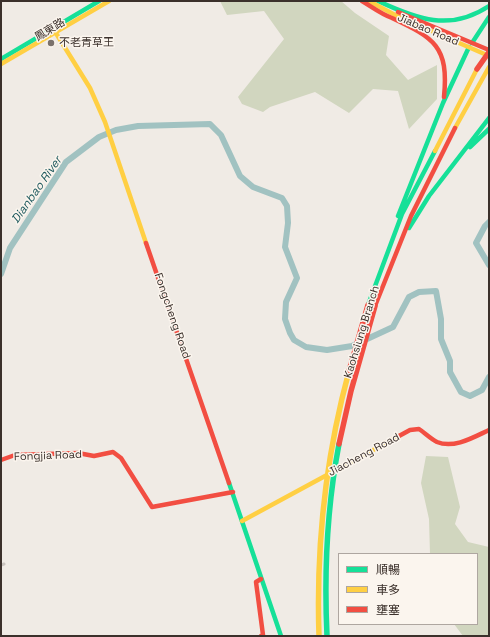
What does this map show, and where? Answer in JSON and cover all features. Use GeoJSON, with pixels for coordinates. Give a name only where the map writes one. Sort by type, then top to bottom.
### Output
{"type":"FeatureCollection","features":[{"type":"Feature","properties":{"kind":"main road","name":"鳳東路"},"geometry":{"type":"LineString","coordinates":[[1,64],[99,1]]}},
{"type":"Feature","properties":{"kind":"main road","name":"鳳東路"},"geometry":{"type":"LineString","coordinates":[[1,59],[109,1]]}},
{"type":"Feature","properties":{"kind":"main road"},"geometry":{"type":"LineString","coordinates":[[362,1],[390,17],[422,32],[432,41],[441,55],[446,70],[443,103]]}},
{"type":"Feature","properties":{"kind":"main road","name":"Jiabao Road"},"geometry":{"type":"LineString","coordinates":[[369,1],[395,15],[489,51]]}},
{"type":"Feature","properties":{"kind":"main road"},"geometry":{"type":"LineString","coordinates":[[377,1],[418,17],[444,23],[455,22],[468,18],[489,6]]}},
{"type":"Feature","properties":{"kind":"main road","name":"Jiabao Road"},"geometry":{"type":"LineString","coordinates":[[377,1],[407,17],[471,45],[489,56]]}},
{"type":"Feature","properties":{"kind":"main road"},"geometry":{"type":"LineString","coordinates":[[380,273],[402,201],[443,103],[471,45],[489,17]]}},
{"type":"Feature","properties":{"kind":"main road","name":"Fongcheng Road"},"geometry":{"type":"LineString","coordinates":[[54,30],[90,88],[105,122],[233,492],[281,636]]}},
{"type":"Feature","properties":{"kind":"main road","name":"Kaohsiung Branch"},"geometry":{"type":"LineString","coordinates":[[319,636],[318,572],[321,523],[326,484],[336,423],[368,305],[402,214],[478,69],[489,51]]}},
{"type":"Feature","properties":{"kind":"main road","name":"Kaohsiung Branch"},"geometry":{"type":"LineString","coordinates":[[327,636],[325,573],[330,506],[344,421],[375,306],[415,209],[489,67]]}},
{"type":"Feature","properties":{"kind":"main road"},"geometry":{"type":"LineString","coordinates":[[401,240],[429,196],[489,118]]}},
{"type":"Feature","properties":{"kind":"main road"},"geometry":{"type":"LineString","coordinates":[[458,159],[489,129]]}},
{"type":"Feature","properties":{"kind":"main road","name":"Jiacheng Road"},"geometry":{"type":"LineString","coordinates":[[242,521],[410,430],[420,429],[436,441],[448,443],[473,438],[489,430]]}},
{"type":"Feature","properties":{"kind":"main road","name":"Fongjia Road"},"geometry":{"type":"LineString","coordinates":[[1,460],[15,456],[78,453],[94,456],[113,452],[121,458],[152,507],[233,492]]}},
{"type":"Feature","properties":{"kind":"main road"},"geometry":{"type":"LineString","coordinates":[[261,579],[256,582],[256,586],[264,635],[261,636]]}},
{"type":"Feature","properties":{"kind":"green space"},"geometry":{"type":"Polygon","coordinates":[[[220,1],[341,1],[355,13],[389,36],[386,55],[408,80],[437,65],[437,99],[409,129],[398,91],[373,89],[349,113],[315,92],[270,107],[263,112],[242,104],[238,97],[284,39],[264,11],[227,15],[220,1]]]}},
{"type":"Feature","properties":{"kind":"green space"},"geometry":{"type":"Polygon","coordinates":[[[426,456],[448,457],[460,507],[455,524],[468,542],[489,547],[489,636],[463,636],[455,625],[478,625],[478,553],[430,553],[429,519],[421,483],[426,456]]]}},
{"type":"Feature","properties":{"kind":"waterway","name":"Dianbao River"},"geometry":{"type":"LineString","coordinates":[[1,274],[10,248],[66,162],[99,137],[116,130],[138,126],[210,124],[221,135],[240,176],[253,187],[282,198],[287,206],[288,223],[285,247],[297,278],[286,302],[285,319],[294,340],[306,347],[327,350],[352,346],[393,327],[409,297],[419,292],[436,291],[441,319],[441,339],[450,361],[450,372],[461,392],[470,396],[482,390],[489,377]]}},
{"type":"Feature","properties":{"kind":"waterway","name":"Dianbao River"},"geometry":{"type":"LineString","coordinates":[[489,222],[485,226],[476,243],[489,265]]}},
{"type":"Feature","properties":{"kind":"traffic: fast"},"geometry":{"type":"LineString","coordinates":[[1,59],[99,1]]}},
{"type":"Feature","properties":{"kind":"traffic: fast"},"geometry":{"type":"LineString","coordinates":[[378,1],[406,13],[434,20],[447,21],[461,19],[475,14],[489,6]]}},
{"type":"Feature","properties":{"kind":"traffic: fast"},"geometry":{"type":"LineString","coordinates":[[472,43],[489,17]]}},
{"type":"Feature","properties":{"kind":"traffic: fast"},"geometry":{"type":"LineString","coordinates":[[398,216],[443,103],[469,47]]}},
{"type":"Feature","properties":{"kind":"traffic: fast"},"geometry":{"type":"LineString","coordinates":[[409,228],[429,196],[489,118]]}},
{"type":"Feature","properties":{"kind":"traffic: fast"},"geometry":{"type":"LineString","coordinates":[[470,147],[489,129]]}},
{"type":"Feature","properties":{"kind":"traffic: fast"},"geometry":{"type":"LineString","coordinates":[[368,305],[402,214],[435,151]]}},
{"type":"Feature","properties":{"kind":"traffic: fast"},"geometry":{"type":"LineString","coordinates":[[327,636],[327,540],[339,444]]}},
{"type":"Feature","properties":{"kind":"traffic: fast"},"geometry":{"type":"LineString","coordinates":[[229,483],[281,636]]}},
{"type":"Feature","properties":{"kind":"traffic: slow"},"geometry":{"type":"LineString","coordinates":[[1,64],[109,1]]}},
{"type":"Feature","properties":{"kind":"traffic: slow"},"geometry":{"type":"LineString","coordinates":[[369,1],[395,15],[489,56]]}},
{"type":"Feature","properties":{"kind":"traffic: slow"},"geometry":{"type":"LineString","coordinates":[[54,30],[90,88],[105,122],[146,243]]}},
{"type":"Feature","properties":{"kind":"traffic: slow"},"geometry":{"type":"LineString","coordinates":[[455,128],[489,67]]}},
{"type":"Feature","properties":{"kind":"traffic: slow"},"geometry":{"type":"LineString","coordinates":[[435,151],[477,69]]}},
{"type":"Feature","properties":{"kind":"traffic: slow"},"geometry":{"type":"LineString","coordinates":[[319,636],[319,569],[324,503],[334,437],[349,371]]}},
{"type":"Feature","properties":{"kind":"traffic: slow"},"geometry":{"type":"LineString","coordinates":[[242,521],[399,436]]}},
{"type":"Feature","properties":{"kind":"traffic: jam"},"geometry":{"type":"LineString","coordinates":[[362,1],[419,32],[436,46],[441,55],[444,66],[444,97]]}},
{"type":"Feature","properties":{"kind":"traffic: jam"},"geometry":{"type":"LineString","coordinates":[[398,12],[489,50]]}},
{"type":"Feature","properties":{"kind":"traffic: jam"},"geometry":{"type":"LineString","coordinates":[[477,69],[489,52]]}},
{"type":"Feature","properties":{"kind":"traffic: jam"},"geometry":{"type":"LineString","coordinates":[[375,306],[411,216],[455,128]]}},
{"type":"Feature","properties":{"kind":"traffic: jam"},"geometry":{"type":"LineString","coordinates":[[146,243],[229,483]]}},
{"type":"Feature","properties":{"kind":"traffic: jam"},"geometry":{"type":"LineString","coordinates":[[349,371],[368,305]]}},
{"type":"Feature","properties":{"kind":"traffic: jam"},"geometry":{"type":"LineString","coordinates":[[339,444],[351,391],[375,306]]}},
{"type":"Feature","properties":{"kind":"traffic: jam"},"geometry":{"type":"LineString","coordinates":[[399,436],[410,430],[419,429],[437,442],[450,444],[470,439],[489,430]]}},
{"type":"Feature","properties":{"kind":"traffic: jam"},"geometry":{"type":"LineString","coordinates":[[1,460],[15,455],[78,453],[94,456],[113,452],[121,458],[152,507],[233,492]]}},
{"type":"Feature","properties":{"kind":"traffic: jam"},"geometry":{"type":"LineString","coordinates":[[261,579],[256,582],[263,635],[261,636]]}},
{"type":"Feature","properties":{"kind":"place","name":"不老青草王"},"geometry":{"type":"Point","coordinates":[51,43]}}]}
